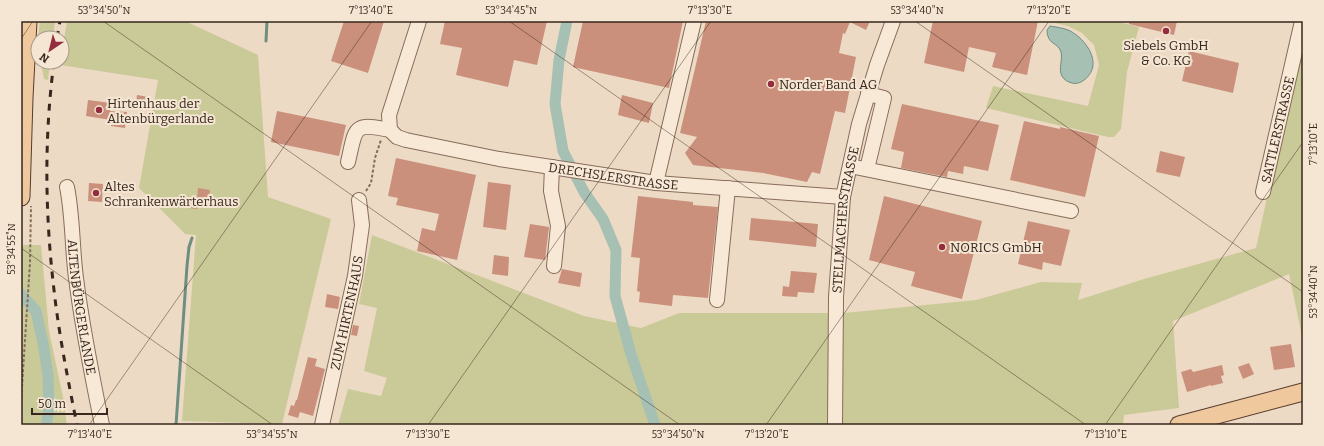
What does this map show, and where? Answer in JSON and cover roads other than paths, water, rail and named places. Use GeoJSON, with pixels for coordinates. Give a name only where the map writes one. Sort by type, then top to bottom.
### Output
{"type":"FeatureCollection","features":[{"type":"Feature","properties":{"kind":"main road"},"geometry":{"type":"LineString","coordinates":[[21,197],[28,21]]}},
{"type":"Feature","properties":{"kind":"main road"},"geometry":{"type":"LineString","coordinates":[[1179,425],[1303,392]]}},
{"type":"Feature","properties":{"kind":"street"},"geometry":{"type":"LineString","coordinates":[[348,162],[354,136],[358,129],[364,126],[370,126],[390,130],[389,115],[419,21]]}},
{"type":"Feature","properties":{"kind":"street"},"geometry":{"type":"LineString","coordinates":[[656,183],[694,21]]}},
{"type":"Feature","properties":{"kind":"street","name":"STELLMACHERSTRASSE"},"geometry":{"type":"LineString","coordinates":[[835,425],[836,297],[843,196],[859,124],[876,65],[893,21]]}},
{"type":"Feature","properties":{"kind":"street","name":"SATTLERSTRASSE"},"geometry":{"type":"LineString","coordinates":[[1263,192],[1302,21]]}},
{"type":"Feature","properties":{"kind":"street"},"geometry":{"type":"LineString","coordinates":[[867,170],[884,98],[868,94]]}},
{"type":"Feature","properties":{"kind":"street","name":"DRECHSLERSTRASSE"},"geometry":{"type":"LineString","coordinates":[[390,130],[397,137],[406,140],[499,158],[656,183],[843,196]]}},
{"type":"Feature","properties":{"kind":"street"},"geometry":{"type":"LineString","coordinates":[[850,166],[1071,211]]}},
{"type":"Feature","properties":{"kind":"street"},"geometry":{"type":"LineString","coordinates":[[554,266],[558,226],[551,191],[558,168]]}},
{"type":"Feature","properties":{"kind":"street","name":"ALTENBÜRGERLANDE"},"geometry":{"type":"LineString","coordinates":[[67,188],[72,210],[72,249],[80,315],[102,425]]}},
{"type":"Feature","properties":{"kind":"street"},"geometry":{"type":"LineString","coordinates":[[717,300],[728,188]]}},
{"type":"Feature","properties":{"kind":"street","name":"ZUM HIRTENHAUS"},"geometry":{"type":"LineString","coordinates":[[322,425],[354,276],[362,225],[359,200]]}},
{"type":"Feature","properties":{"kind":"waterway"},"geometry":{"type":"LineString","coordinates":[[266,41],[267,21]]}},
{"type":"Feature","properties":{"kind":"waterway"},"geometry":{"type":"LineString","coordinates":[[567,21],[559,60],[555,104],[563,151],[584,192],[603,219],[616,250],[615,296],[631,354],[655,425]]}},
{"type":"Feature","properties":{"kind":"waterway"},"geometry":{"type":"LineString","coordinates":[[176,425],[187,266],[189,247],[192,238]]}},
{"type":"Feature","properties":{"kind":"waterway"},"geometry":{"type":"LineString","coordinates":[[21,294],[36,311],[43,343],[48,375],[49,410],[46,425]]}},
{"type":"Feature","properties":{"kind":"railway"},"geometry":{"type":"LineString","coordinates":[[58,30],[60,21]]}},
{"type":"Feature","properties":{"kind":"railway"},"geometry":{"type":"LineString","coordinates":[[53,70],[47,147],[47,204],[51,261],[58,324],[77,425]]}},
{"type":"Feature","properties":{"kind":"place","name":"Siebels GmbH & Co. KG"},"geometry":{"type":"Point","coordinates":[1166,31]}},
{"type":"Feature","properties":{"kind":"place","name":"Norder Band AG"},"geometry":{"type":"Point","coordinates":[771,84]}},
{"type":"Feature","properties":{"kind":"place","name":"Hirtenhaus der Altenbürgerlande"},"geometry":{"type":"Point","coordinates":[99,110]}},
{"type":"Feature","properties":{"kind":"place","name":"Altes Schrankenwärterhaus"},"geometry":{"type":"Point","coordinates":[96,193]}},
{"type":"Feature","properties":{"kind":"place","name":"NORICS GmbH"},"geometry":{"type":"Point","coordinates":[942,247]}}]}
